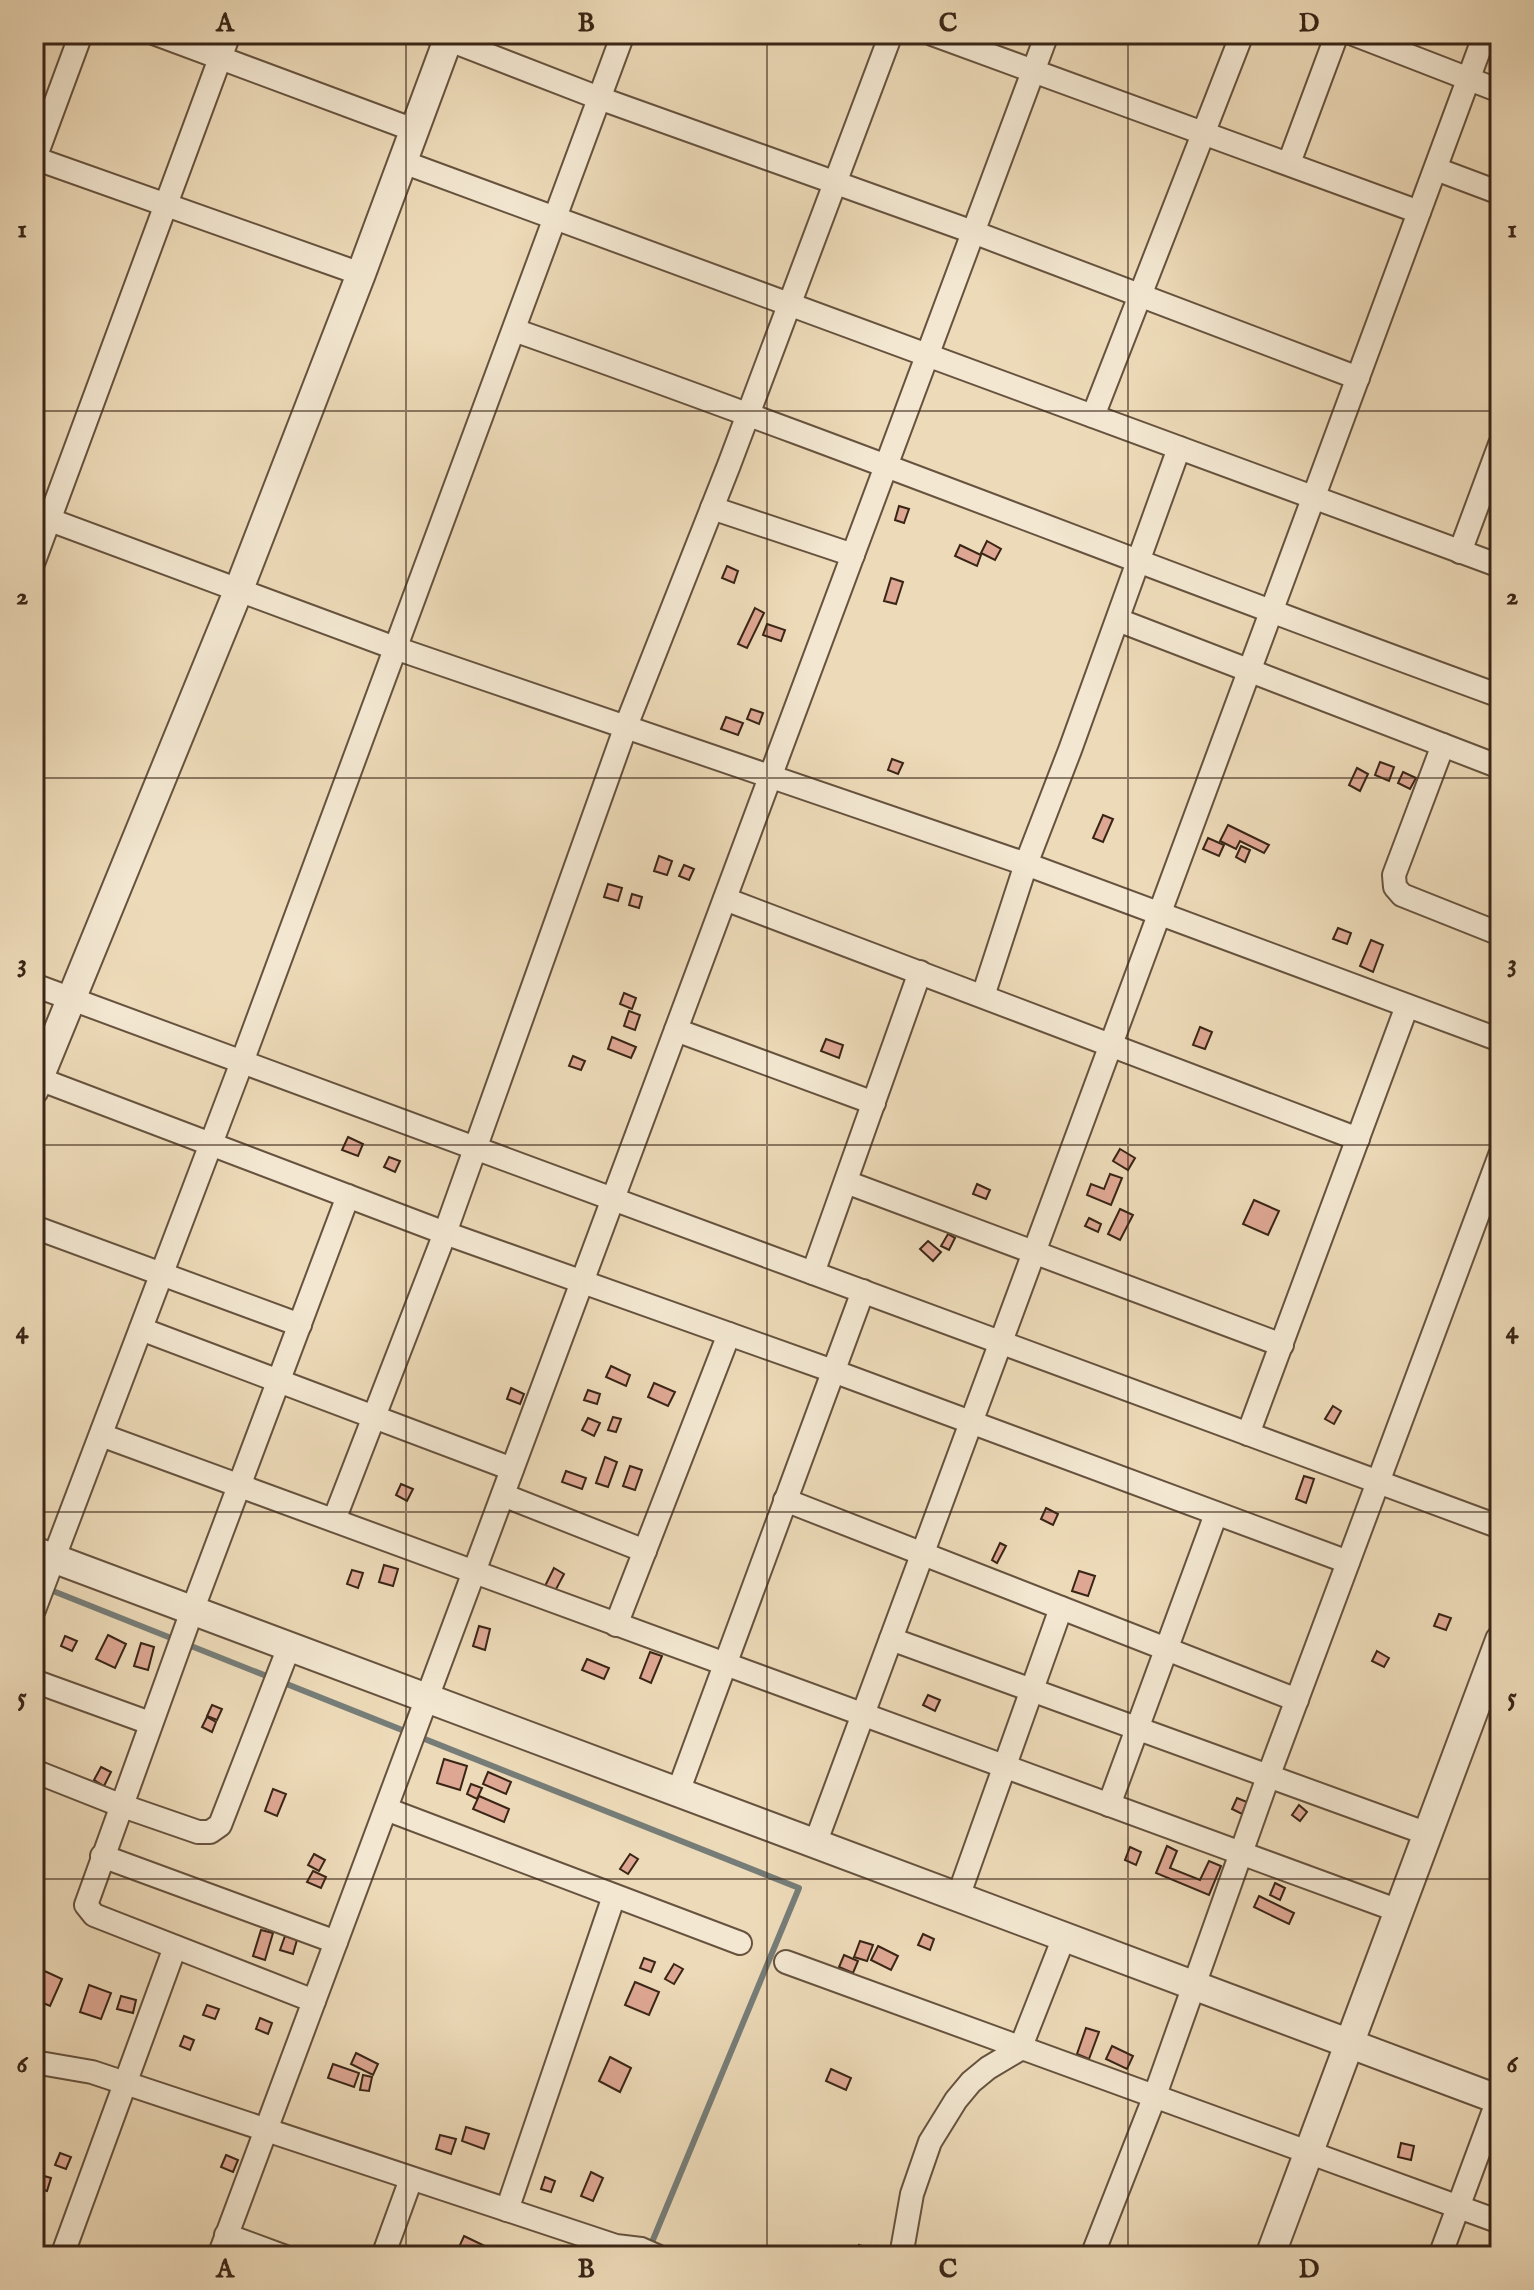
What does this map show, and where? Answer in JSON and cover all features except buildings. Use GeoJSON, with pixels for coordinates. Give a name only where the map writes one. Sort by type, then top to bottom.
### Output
{"type":"FeatureCollection","features":[{"type":"Feature","properties":{"kind":"street"},"geometry":{"type":"LineString","coordinates":[[81,34],[34,159],[361,274]]}},
{"type":"Feature","properties":{"kind":"street"},"geometry":{"type":"LineString","coordinates":[[156,34],[414,130]]}},
{"type":"Feature","properties":{"kind":"street"},"geometry":{"type":"LineString","coordinates":[[34,561],[42,517],[166,206],[229,34]]}},
{"type":"Feature","properties":{"kind":"street"},"geometry":{"type":"LineString","coordinates":[[34,1610],[44,1555],[101,1435],[623,34]]}},
{"type":"Feature","properties":{"kind":"street"},"geometry":{"type":"LineString","coordinates":[[334,1520],[445,1233],[626,726],[791,304],[891,34]]}},
{"type":"Feature","properties":{"kind":"street"},"geometry":{"type":"LineString","coordinates":[[932,34],[1419,212]]}},
{"type":"Feature","properties":{"kind":"street"},"geometry":{"type":"LineString","coordinates":[[283,2256],[223,2246],[1047,34]]}},
{"type":"Feature","properties":{"kind":"street"},"geometry":{"type":"LineString","coordinates":[[1093,416],[1242,34]]}},
{"type":"Feature","properties":{"kind":"street"},"geometry":{"type":"LineString","coordinates":[[1289,163],[1337,34]]}},
{"type":"Feature","properties":{"kind":"street"},"geometry":{"type":"LineString","coordinates":[[1353,34],[1500,91]]}},
{"type":"Feature","properties":{"kind":"street"},"geometry":{"type":"LineString","coordinates":[[815,1844],[1485,34]]}},
{"type":"Feature","properties":{"kind":"street"},"geometry":{"type":"LineString","coordinates":[[1348,1562],[833,1371],[35,1082],[239,589],[403,162],[444,36],[599,98],[973,232],[1358,378]]}},
{"type":"Feature","properties":{"kind":"street"},"geometry":{"type":"LineString","coordinates":[[403,162],[1500,566]]}},
{"type":"Feature","properties":{"kind":"street"},"geometry":{"type":"LineString","coordinates":[[1436,169],[1500,193]]}},
{"type":"Feature","properties":{"kind":"street"},"geometry":{"type":"LineString","coordinates":[[514,330],[1500,696]]}},
{"type":"Feature","properties":{"kind":"street"},"geometry":{"type":"LineString","coordinates":[[1460,552],[1500,444]]}},
{"type":"Feature","properties":{"kind":"street"},"geometry":{"type":"LineString","coordinates":[[983,996],[1026,864],[1179,448]]}},
{"type":"Feature","properties":{"kind":"street"},"geometry":{"type":"LineString","coordinates":[[712,508],[853,555]]}},
{"type":"Feature","properties":{"kind":"street"},"geometry":{"type":"LineString","coordinates":[[42,517],[395,648],[1026,864],[1500,1040]]}},
{"type":"Feature","properties":{"kind":"street"},"geometry":{"type":"LineString","coordinates":[[1118,620],[1500,767]]}},
{"type":"Feature","properties":{"kind":"street"},"geometry":{"type":"LineString","coordinates":[[1443,745],[1394,875],[1395,887],[1402,895],[1500,934]]}},
{"type":"Feature","properties":{"kind":"street"},"geometry":{"type":"LineString","coordinates":[[725,899],[1358,1139]]}},
{"type":"Feature","properties":{"kind":"street"},"geometry":{"type":"LineString","coordinates":[[813,1273],[920,972]]}},
{"type":"Feature","properties":{"kind":"street"},"geometry":{"type":"LineString","coordinates":[[34,985],[1500,1527]]}},
{"type":"Feature","properties":{"kind":"street"},"geometry":{"type":"LineString","coordinates":[[1248,1434],[1407,1006]]}},
{"type":"Feature","properties":{"kind":"street"},"geometry":{"type":"LineString","coordinates":[[676,1030],[874,1103]]}},
{"type":"Feature","properties":{"kind":"street"},"geometry":{"type":"LineString","coordinates":[[1092,2256],[1154,2098],[1268,1777],[1500,1155]]}},
{"type":"Feature","properties":{"kind":"street"},"geometry":{"type":"LineString","coordinates":[[846,1182],[1282,1345]]}},
{"type":"Feature","properties":{"kind":"street"},"geometry":{"type":"LineString","coordinates":[[314,2001],[89,1911],[86,1905],[150,1723],[348,1196]]}},
{"type":"Feature","properties":{"kind":"street"},"geometry":{"type":"LineString","coordinates":[[34,1227],[300,1325]]}},
{"type":"Feature","properties":{"kind":"street"},"geometry":{"type":"LineString","coordinates":[[678,1792],[863,1291]]}},
{"type":"Feature","properties":{"kind":"street"},"geometry":{"type":"LineString","coordinates":[[141,1329],[512,1469]]}},
{"type":"Feature","properties":{"kind":"street"},"geometry":{"type":"LineString","coordinates":[[616,1625],[729,1334]]}},
{"type":"Feature","properties":{"kind":"street"},"geometry":{"type":"LineString","coordinates":[[101,1435],[1399,1911]]}},
{"type":"Feature","properties":{"kind":"street"},"geometry":{"type":"LineString","coordinates":[[503,1495],[645,1551]]}},
{"type":"Feature","properties":{"kind":"street"},"geometry":{"type":"LineString","coordinates":[[785,1500],[1297,1700]]}},
{"type":"Feature","properties":{"kind":"street"},"geometry":{"type":"LineString","coordinates":[[1109,1805],[1216,1514]]}},
{"type":"Feature","properties":{"kind":"street"},"geometry":{"type":"LineString","coordinates":[[44,1555],[1499,2098],[1440,2256]]}},
{"type":"Feature","properties":{"kind":"street"},"geometry":{"type":"LineString","coordinates":[[958,1897],[1061,1608]]}},
{"type":"Feature","properties":{"kind":"street"},"geometry":{"type":"LineString","coordinates":[[891,1639],[1137,1731],[1428,1834]]}},
{"type":"Feature","properties":{"kind":"street"},"geometry":{"type":"LineString","coordinates":[[1270,2256],[1500,1640]]}},
{"type":"Feature","properties":{"kind":"street"},"geometry":{"type":"LineString","coordinates":[[34,1771],[120,1805],[198,1832],[210,1832],[220,1825],[289,1647]]}},
{"type":"Feature","properties":{"kind":"street"},"geometry":{"type":"LineString","coordinates":[[34,1681],[150,1723]]}},
{"type":"Feature","properties":{"kind":"street"},"geometry":{"type":"LineString","coordinates":[[386,1809],[740,1943]]}},
{"type":"Feature","properties":{"kind":"street"},"geometry":{"type":"LineString","coordinates":[[102,1856],[336,1942]]}},
{"type":"Feature","properties":{"kind":"street"},"geometry":{"type":"LineString","coordinates":[[507,2210],[614,1896]]}},
{"type":"Feature","properties":{"kind":"street"},"geometry":{"type":"LineString","coordinates":[[901,2256],[912,2194],[930,2142],[971,2082],[1020,2049],[1064,1937]]}},
{"type":"Feature","properties":{"kind":"street"},"geometry":{"type":"LineString","coordinates":[[62,2256],[175,1947]]}},
{"type":"Feature","properties":{"kind":"street"},"geometry":{"type":"LineString","coordinates":[[786,1962],[1500,2222]]}},
{"type":"Feature","properties":{"kind":"street"},"geometry":{"type":"LineString","coordinates":[[34,2062],[92,2072],[125,2082],[507,2210],[614,2251],[641,2249],[657,2256]]}},
{"type":"Feature","properties":{"kind":"street"},"geometry":{"type":"LineString","coordinates":[[383,2256],[411,2179]]}},
{"type":"Feature","properties":{"kind":"waterway"},"geometry":{"type":"LineString","coordinates":[[48,1589],[176,1640]]}},
{"type":"Feature","properties":{"kind":"waterway"},"geometry":{"type":"LineString","coordinates":[[186,1644],[799,1888],[650,2247]]}}]}
